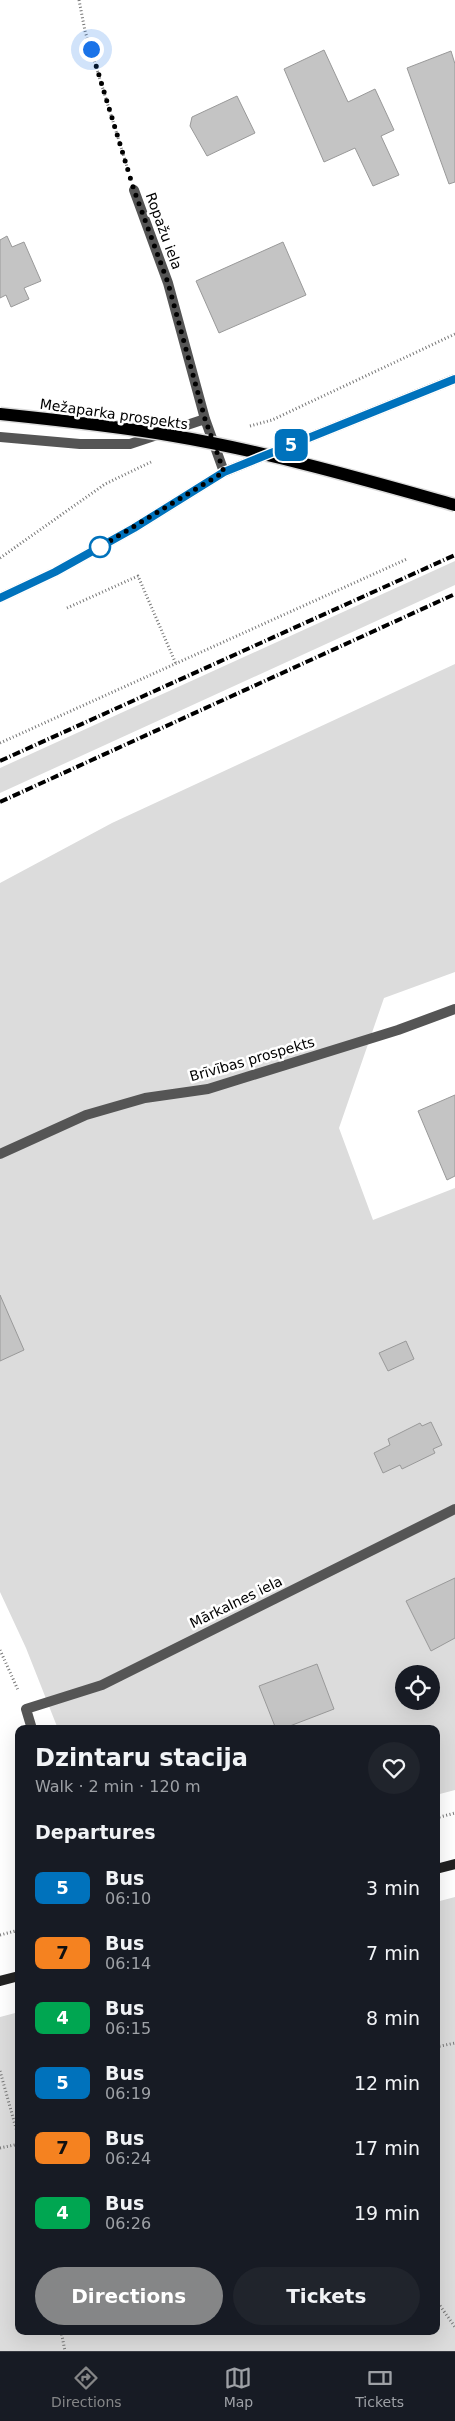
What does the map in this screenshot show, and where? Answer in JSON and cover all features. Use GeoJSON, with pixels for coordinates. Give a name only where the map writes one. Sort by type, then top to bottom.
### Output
{"type":"FeatureCollection","features":[{"type":"Feature","properties":{"kind":"main road","name":"Mežaparka prospekts"},"geometry":{"type":"LineString","coordinates":[[0,414],[77,422],[175,436],[282,458],[455,505]]}},
{"type":"Feature","properties":{"kind":"street","name":"Ropažu iela"},"geometry":{"type":"LineString","coordinates":[[134,190],[168,283],[205,419],[224,472]]}},
{"type":"Feature","properties":{"kind":"street"},"geometry":{"type":"LineString","coordinates":[[0,598],[55,572],[134,528],[224,472],[455,379]]}},
{"type":"Feature","properties":{"kind":"street"},"geometry":{"type":"LineString","coordinates":[[0,437],[80,444],[130,444],[205,419]]}},
{"type":"Feature","properties":{"kind":"street","name":"Brīvības prospekts"},"geometry":{"type":"LineString","coordinates":[[0,1154],[86,1115],[145,1098],[208,1089],[398,1030],[455,1009]]}},
{"type":"Feature","properties":{"kind":"street","name":"Mārkalnes iela"},"geometry":{"type":"LineString","coordinates":[[26,1709],[102,1685],[455,1509]]}},
{"type":"Feature","properties":{"kind":"street"},"geometry":{"type":"LineString","coordinates":[[26,1709],[31,1725]]}},
{"type":"Feature","properties":{"kind":"street"},"geometry":{"type":"LineString","coordinates":[[440,1868],[455,1864]]}},
{"type":"Feature","properties":{"kind":"street"},"geometry":{"type":"LineString","coordinates":[[0,1981],[15,1977]]}},
{"type":"Feature","properties":{"kind":"path","name":"Ropažu iela"},"geometry":{"type":"LineString","coordinates":[[79,0],[85,31],[134,190]]}},
{"type":"Feature","properties":{"kind":"path"},"geometry":{"type":"LineString","coordinates":[[0,743],[407,559]]}},
{"type":"Feature","properties":{"kind":"path"},"geometry":{"type":"LineString","coordinates":[[66,608],[138,576],[176,664]]}},
{"type":"Feature","properties":{"kind":"path"},"geometry":{"type":"LineString","coordinates":[[0,1650],[26,1709]]}},
{"type":"Feature","properties":{"kind":"path"},"geometry":{"type":"LineString","coordinates":[[440,1817],[455,1813]]}},
{"type":"Feature","properties":{"kind":"path"},"geometry":{"type":"LineString","coordinates":[[0,1936],[15,1931]]}},
{"type":"Feature","properties":{"kind":"path"},"geometry":{"type":"LineString","coordinates":[[440,2046],[455,2043]]}},
{"type":"Feature","properties":{"kind":"path"},"geometry":{"type":"LineString","coordinates":[[0,2071],[15,2125]]}},
{"type":"Feature","properties":{"kind":"path"},"geometry":{"type":"LineString","coordinates":[[0,2148],[15,2145]]}},
{"type":"Feature","properties":{"kind":"path"},"geometry":{"type":"LineString","coordinates":[[440,2306],[455,2327]]}},
{"type":"Feature","properties":{"kind":"path"},"geometry":{"type":"LineString","coordinates":[[62,2335],[65,2351]]}},
{"type":"Feature","properties":{"kind":"shaded area"},"geometry":{"type":"Polygon","coordinates":[[[455,561],[455,585],[0,793],[0,768],[455,561]]]}},
{"type":"Feature","properties":{"kind":"shaded area"},"geometry":{"type":"Polygon","coordinates":[[[455,664],[455,972],[384,998],[339,1128],[373,1220],[455,1188],[455,1790],[440,1794],[440,1725],[56,1725],[26,1648],[0,1592],[0,883],[112,823],[455,664]]]}},
{"type":"Feature","properties":{"kind":"shaded area"},"geometry":{"type":"Polygon","coordinates":[[[455,1897],[455,2351],[0,2351],[0,2017],[15,2013],[15,2335],[440,2335],[440,1901],[455,1897]]]}},
{"type":"Feature","properties":{"kind":"building"},"geometry":{"type":"Polygon","coordinates":[[[324,50],[348,102],[375,89],[394,130],[381,136],[399,175],[373,186],[355,148],[324,162],[284,69],[324,50]]]}},
{"type":"Feature","properties":{"kind":"building"},"geometry":{"type":"Polygon","coordinates":[[[451,51],[455,64],[455,182],[449,184],[407,68],[451,51]]]}},
{"type":"Feature","properties":{"kind":"building"},"geometry":{"type":"Polygon","coordinates":[[[237,96],[255,133],[207,156],[190,126],[192,117],[237,96]]]}},
{"type":"Feature","properties":{"kind":"building"},"geometry":{"type":"Polygon","coordinates":[[[7,236],[12,247],[24,242],[41,281],[24,288],[29,299],[11,307],[6,295],[0,298],[0,240],[7,236]]]}},
{"type":"Feature","properties":{"kind":"building"},"geometry":{"type":"Polygon","coordinates":[[[283,242],[306,295],[219,333],[196,281],[283,242]]]}},
{"type":"Feature","properties":{"kind":"building"},"geometry":{"type":"Polygon","coordinates":[[[455,1095],[455,1176],[447,1180],[418,1111],[455,1095]]]}},
{"type":"Feature","properties":{"kind":"building"},"geometry":{"type":"Polygon","coordinates":[[[0,1295],[24,1350],[0,1361],[0,1295]]]}},
{"type":"Feature","properties":{"kind":"building"},"geometry":{"type":"Polygon","coordinates":[[[406,1341],[414,1359],[388,1371],[379,1353],[406,1341]]]}},
{"type":"Feature","properties":{"kind":"building"},"geometry":{"type":"Polygon","coordinates":[[[431,1422],[442,1445],[433,1449],[435,1453],[402,1469],[400,1465],[383,1473],[374,1453],[390,1445],[388,1439],[420,1423],[422,1426],[431,1422]]]}},
{"type":"Feature","properties":{"kind":"building"},"geometry":{"type":"Polygon","coordinates":[[[455,1578],[455,1638],[431,1651],[406,1601],[455,1578]]]}},
{"type":"Feature","properties":{"kind":"building"},"geometry":{"type":"Polygon","coordinates":[[[317,1664],[334,1709],[292,1725],[274,1725],[259,1686],[317,1664]]]}},
{"type":"Feature","properties":{"kind":"railway"},"geometry":{"type":"LineString","coordinates":[[0,761],[455,555]]}},
{"type":"Feature","properties":{"kind":"railway"},"geometry":{"type":"LineString","coordinates":[[0,802],[455,594]]}},
{"type":"Feature","properties":{"kind":"bus line","name":"5"},"geometry":{"type":"LineString","coordinates":[[0,598],[55,572],[134,528],[224,472],[455,379]]}},
{"type":"Feature","properties":{"kind":"route"},"geometry":{"type":"LineString","coordinates":[[91,49],[134,190],[168,283],[205,419],[224,472],[100,547]]}}]}
